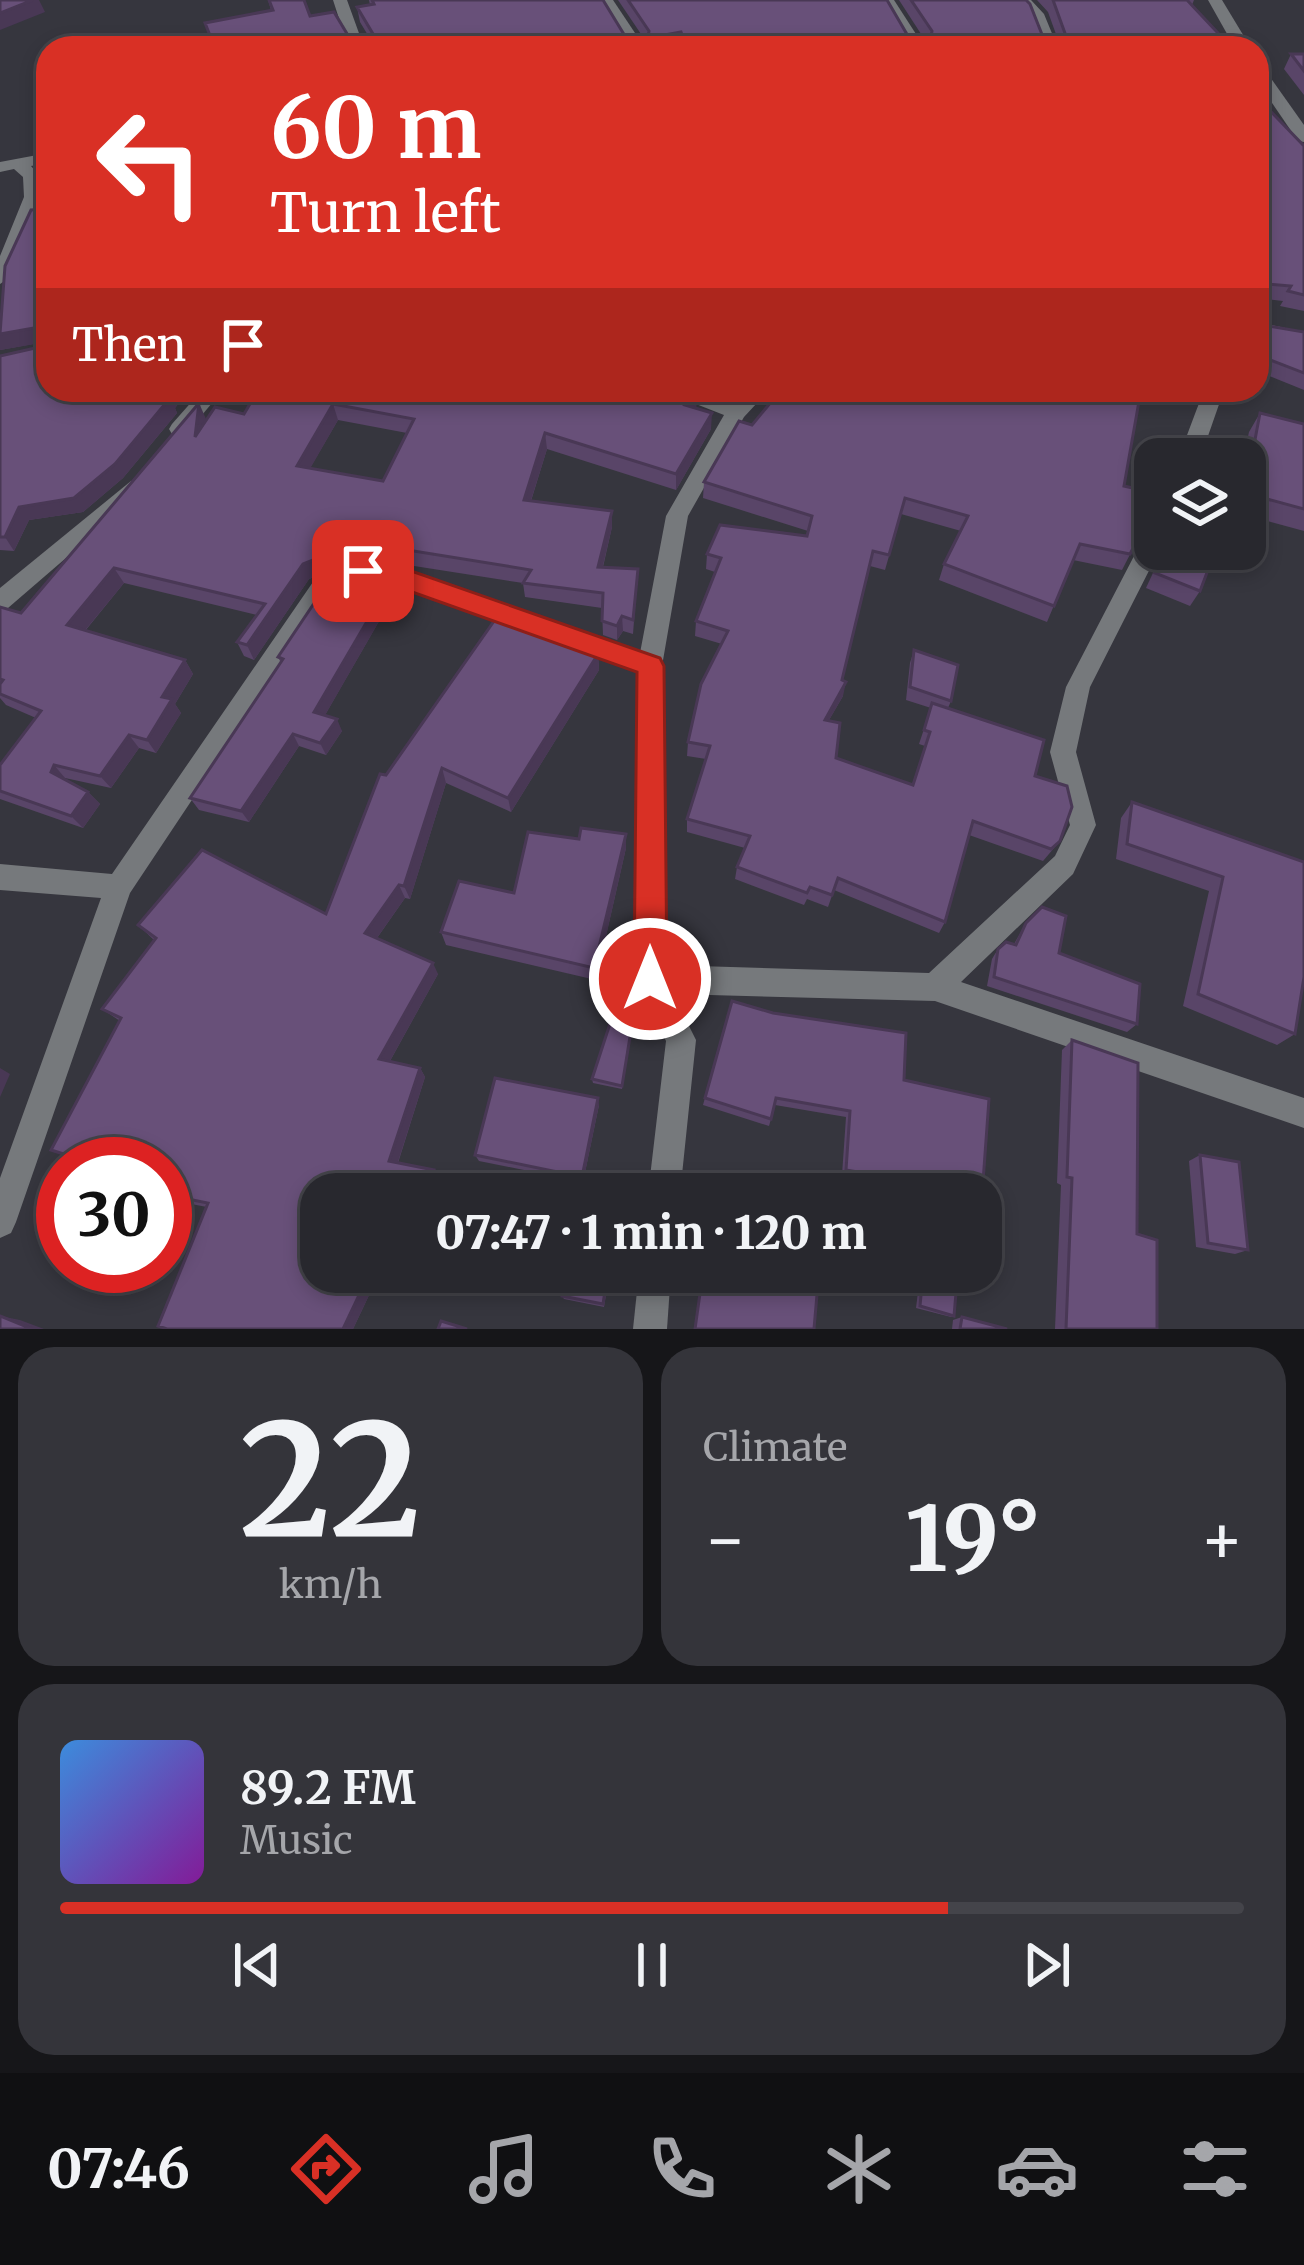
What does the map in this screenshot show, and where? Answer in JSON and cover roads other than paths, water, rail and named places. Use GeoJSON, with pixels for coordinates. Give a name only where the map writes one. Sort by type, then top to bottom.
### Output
{"type":"FeatureCollection","features":[{"type":"Feature","properties":{"kind":"street"},"geometry":{"type":"LineString","coordinates":[[340,0],[353,36]]}},
{"type":"Feature","properties":{"kind":"street"},"geometry":{"type":"LineString","coordinates":[[606,0],[630,36]]}},
{"type":"Feature","properties":{"kind":"street"},"geometry":{"type":"LineString","coordinates":[[887,0],[910,36]]}},
{"type":"Feature","properties":{"kind":"street"},"geometry":{"type":"LineString","coordinates":[[1023,0],[1036,14],[1045,36]]}},
{"type":"Feature","properties":{"kind":"street"},"geometry":{"type":"LineString","coordinates":[[1216,0],[1236,36]]}},
{"type":"Feature","properties":{"kind":"street"},"geometry":{"type":"LineString","coordinates":[[1269,87],[1304,136]]}},
{"type":"Feature","properties":{"kind":"street"},"geometry":{"type":"LineString","coordinates":[[0,278],[33,197],[31,176],[9,165]]}},
{"type":"Feature","properties":{"kind":"street"},"geometry":{"type":"LineString","coordinates":[[1269,331],[1304,338]]}},
{"type":"Feature","properties":{"kind":"street"},"geometry":{"type":"LineString","coordinates":[[0,601],[117,502],[203,402]]}},
{"type":"Feature","properties":{"kind":"street"},"geometry":{"type":"LineString","coordinates":[[711,402],[736,412]]}},
{"type":"Feature","properties":{"kind":"street"},"geometry":{"type":"LineString","coordinates":[[666,1173],[681,1040],[650,979],[650,666],[677,517],[736,412],[746,402]]}},
{"type":"Feature","properties":{"kind":"street"},"geometry":{"type":"LineString","coordinates":[[1197,438],[1210,402]]}},
{"type":"Feature","properties":{"kind":"street"},"geometry":{"type":"LineString","coordinates":[[935,987],[1064,865],[1083,825],[1063,752],[1078,687],[1138,570]]}},
{"type":"Feature","properties":{"kind":"street"},"geometry":{"type":"LineString","coordinates":[[0,1222],[119,887],[321,589],[363,571],[388,573],[650,666]]}},
{"type":"Feature","properties":{"kind":"street"},"geometry":{"type":"LineString","coordinates":[[0,878],[119,887]]}},
{"type":"Feature","properties":{"kind":"street"},"geometry":{"type":"LineString","coordinates":[[650,979],[935,987],[1304,1113]]}},
{"type":"Feature","properties":{"kind":"street"},"geometry":{"type":"LineString","coordinates":[[650,1329],[653,1293]]}}]}
